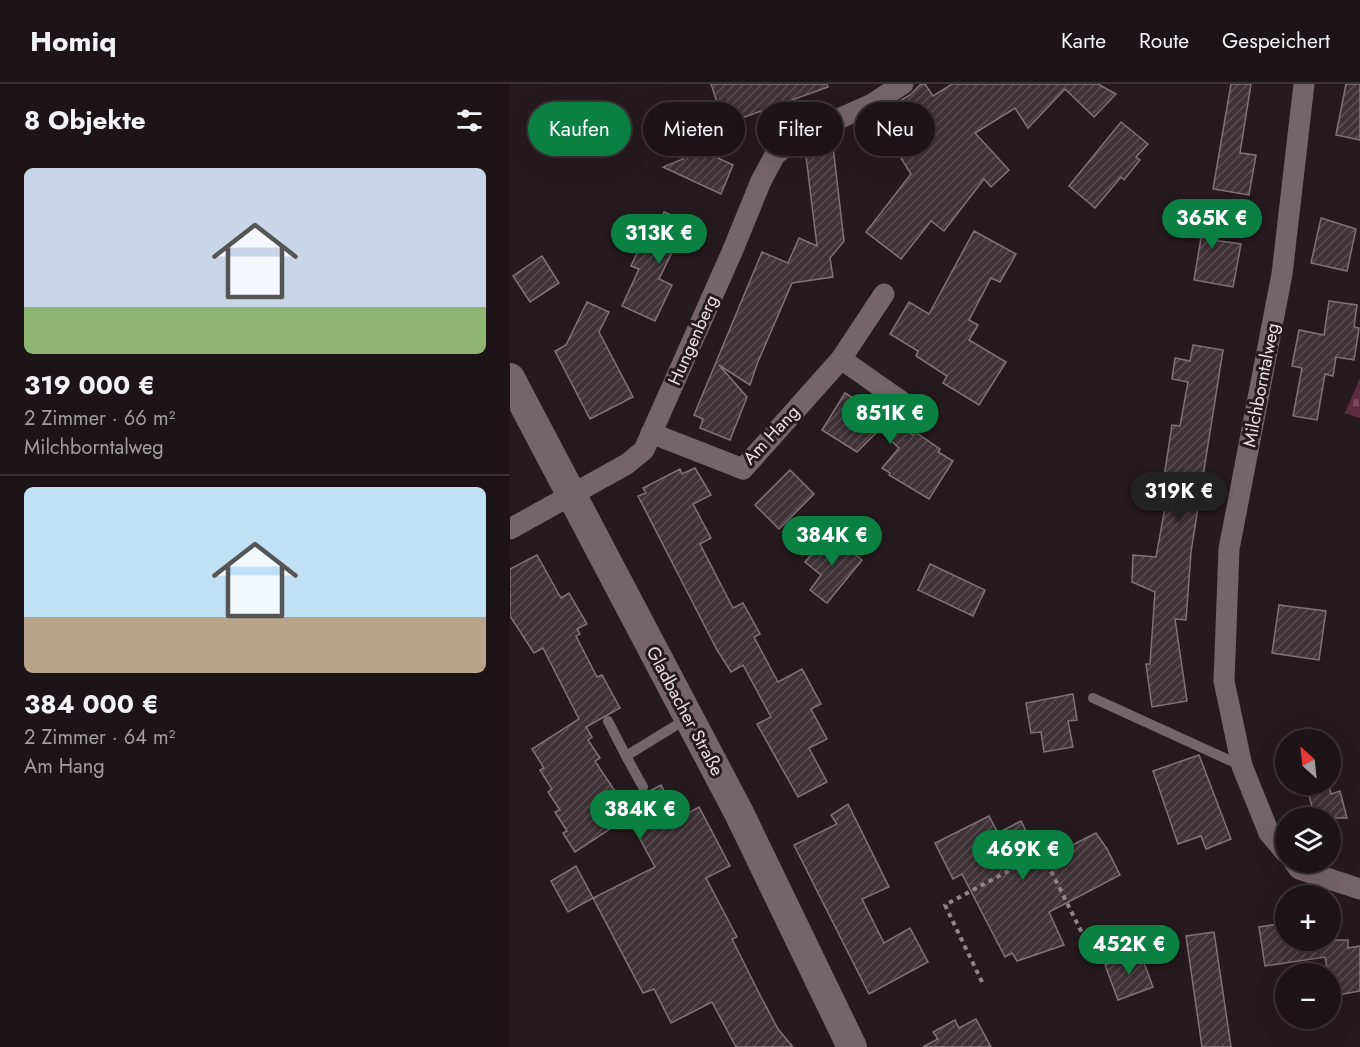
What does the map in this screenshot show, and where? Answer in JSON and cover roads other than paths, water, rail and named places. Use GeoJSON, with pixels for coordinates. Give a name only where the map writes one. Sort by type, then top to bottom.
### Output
{"type":"FeatureCollection","features":[{"type":"Feature","properties":{"kind":"main road","name":"Gladbacher Straße"},"geometry":{"type":"LineString","coordinates":[[510,378],[739,813],[852,1047]]}},
{"type":"Feature","properties":{"kind":"street","name":"Hungenberg"},"geometry":{"type":"LineString","coordinates":[[510,529],[627,464],[644,450],[761,181],[775,155],[800,136],[872,104],[903,84]]}},
{"type":"Feature","properties":{"kind":"street","name":"Milchborntalweg"},"geometry":{"type":"LineString","coordinates":[[1275,840],[1269,833],[1242,766],[1224,681],[1229,549],[1282,274],[1304,84]]}},
{"type":"Feature","properties":{"kind":"street","name":"Am Hang"},"geometry":{"type":"LineString","coordinates":[[651,433],[743,469],[841,359],[884,294]]}},
{"type":"Feature","properties":{"kind":"street"},"geometry":{"type":"LineString","coordinates":[[841,359],[908,406]]}},
{"type":"Feature","properties":{"kind":"street"},"geometry":{"type":"LineString","coordinates":[[1311,873],[1360,889]]}},
{"type":"Feature","properties":{"kind":"lane"},"geometry":{"type":"LineString","coordinates":[[1093,698],[1242,766]]}},
{"type":"Feature","properties":{"kind":"lane"},"geometry":{"type":"LineString","coordinates":[[626,756],[689,718]]}},
{"type":"Feature","properties":{"kind":"lane"},"geometry":{"type":"LineString","coordinates":[[608,721],[643,788]]}}]}
